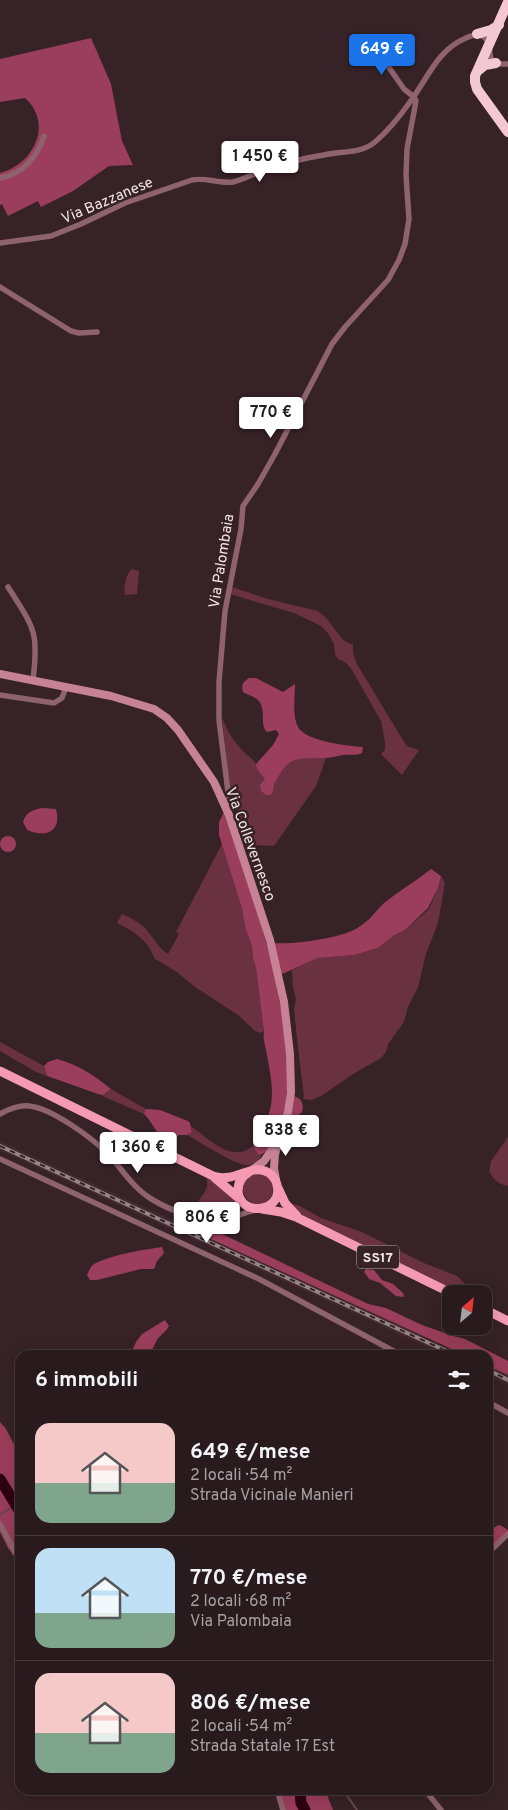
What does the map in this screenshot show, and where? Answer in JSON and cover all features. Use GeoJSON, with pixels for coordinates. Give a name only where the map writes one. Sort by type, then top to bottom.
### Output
{"type":"FeatureCollection","features":[{"type":"Feature","properties":{"kind":"highway"},"geometry":{"type":"LineString","coordinates":[[508,2],[475,79],[475,86],[508,132]]}},
{"type":"Feature","properties":{"kind":"highway"},"geometry":{"type":"LineString","coordinates":[[477,34],[494,29],[499,24]]}},
{"type":"Feature","properties":{"kind":"highway"},"geometry":{"type":"LineString","coordinates":[[478,70],[485,65],[503,64]]}},
{"type":"Feature","properties":{"kind":"main road","name":"SS17"},"geometry":{"type":"LineString","coordinates":[[0,1071],[210,1175],[251,1208],[281,1212],[303,1221],[442,1289]]}},
{"type":"Feature","properties":{"kind":"main road","name":"SS17"},"geometry":{"type":"LineString","coordinates":[[210,1175],[226,1178],[250,1171]]}},
{"type":"Feature","properties":{"kind":"main road"},"geometry":{"type":"LineString","coordinates":[[243,1202],[238,1192],[241,1179],[250,1171],[266,1171],[277,1184],[278,1194],[268,1207],[260,1209]]}},
{"type":"Feature","properties":{"kind":"main road","name":"SS17"},"geometry":{"type":"LineString","coordinates":[[277,1184],[287,1206],[303,1221]]}},
{"type":"Feature","properties":{"kind":"main road"},"geometry":{"type":"LineString","coordinates":[[492,1313],[508,1321]]}},
{"type":"Feature","properties":{"kind":"street"},"geometry":{"type":"LineString","coordinates":[[477,34],[485,38],[489,45],[491,59],[503,64]]}},
{"type":"Feature","properties":{"kind":"street","name":"Via Bazzanese"},"geometry":{"type":"LineString","coordinates":[[0,243],[51,236],[82,224],[125,202],[193,180],[232,182],[287,163],[360,149],[371,145],[414,97],[444,51],[461,40],[477,34]]}},
{"type":"Feature","properties":{"kind":"street"},"geometry":{"type":"LineString","coordinates":[[381,41],[380,52],[383,59],[404,89],[414,97]]}},
{"type":"Feature","properties":{"kind":"street","name":"Via Palombaia"},"geometry":{"type":"LineString","coordinates":[[226,807],[229,798],[219,720],[220,674],[225,611],[241,529],[243,506],[275,454],[332,344],[388,280],[399,260],[405,244],[409,219],[406,176],[407,149],[416,104],[414,97]]}},
{"type":"Feature","properties":{"kind":"street"},"geometry":{"type":"LineString","coordinates":[[0,178],[14,174],[28,164],[37,152],[44,136]]}},
{"type":"Feature","properties":{"kind":"street"},"geometry":{"type":"LineString","coordinates":[[0,287],[72,331],[79,333],[98,332]]}},
{"type":"Feature","properties":{"kind":"street"},"geometry":{"type":"LineString","coordinates":[[8,587],[28,619],[34,633],[36,654],[33,680]]}},
{"type":"Feature","properties":{"kind":"street","name":"Via Collevernesco"},"geometry":{"type":"LineString","coordinates":[[0,674],[134,702],[151,708],[163,715],[178,730],[214,782],[226,807],[270,940],[282,992],[291,1080],[288,1112],[274,1164],[277,1184]]}},
{"type":"Feature","properties":{"kind":"street"},"geometry":{"type":"LineString","coordinates":[[0,694],[52,703],[61,700],[66,687]]}},
{"type":"Feature","properties":{"kind":"street"},"geometry":{"type":"LineString","coordinates":[[0,1114],[23,1106],[45,1111],[95,1142],[132,1184],[154,1200],[177,1211],[204,1218],[217,1219],[233,1217],[260,1209]]}},
{"type":"Feature","properties":{"kind":"street","name":"Via Collevernesco"},"geometry":{"type":"LineString","coordinates":[[250,1171],[264,1161],[281,1134]]}},
{"type":"Feature","properties":{"kind":"street"},"geometry":{"type":"LineString","coordinates":[[0,1159],[259,1279],[392,1350]]}},
{"type":"Feature","properties":{"kind":"street"},"geometry":{"type":"LineString","coordinates":[[233,1217],[242,1209],[243,1202]]}},
{"type":"Feature","properties":{"kind":"street"},"geometry":{"type":"LineString","coordinates":[[493,1405],[508,1413]]}},
{"type":"Feature","properties":{"kind":"street"},"geometry":{"type":"LineString","coordinates":[[0,1524],[15,1553]]}},
{"type":"Feature","properties":{"kind":"street"},"geometry":{"type":"LineString","coordinates":[[493,1549],[508,1534]]}},
{"type":"Feature","properties":{"kind":"street"},"geometry":{"type":"LineString","coordinates":[[278,1795],[283,1810]]}},
{"type":"Feature","properties":{"kind":"street"},"geometry":{"type":"LineString","coordinates":[[430,1795],[442,1810]]}},
{"type":"Feature","properties":{"kind":"shaded area"},"geometry":{"type":"Polygon","coordinates":[[[91,38],[111,84],[122,141],[133,165],[109,166],[73,191],[41,207],[38,201],[8,216],[2,204],[0,205],[0,173],[12,169],[22,162],[30,153],[39,131],[34,108],[25,98],[0,102],[0,59],[91,38]]]}},
{"type":"Feature","properties":{"kind":"shaded area"},"geometry":{"type":"Polygon","coordinates":[[[132,569],[139,571],[137,594],[125,595],[126,581],[132,569]]]}},
{"type":"Feature","properties":{"kind":"shaded area"},"geometry":{"type":"Polygon","coordinates":[[[232,587],[268,599],[318,611],[327,619],[343,640],[353,645],[353,653],[357,664],[401,737],[407,746],[419,750],[402,775],[381,754],[385,750],[385,742],[381,721],[352,670],[345,662],[338,659],[335,654],[334,644],[328,633],[321,626],[294,613],[230,594],[232,587]]]}},
{"type":"Feature","properties":{"kind":"shaded area"},"geometry":{"type":"Polygon","coordinates":[[[249,678],[256,678],[283,692],[295,684],[295,717],[298,727],[302,732],[328,742],[363,747],[362,753],[329,758],[302,759],[291,762],[281,772],[271,795],[266,795],[261,791],[260,785],[265,779],[257,769],[256,764],[273,745],[279,734],[276,730],[267,732],[263,725],[261,704],[257,699],[243,692],[243,684],[249,678]]]}},
{"type":"Feature","properties":{"kind":"shaded area"},"geometry":{"type":"Polygon","coordinates":[[[222,716],[234,740],[255,763],[263,776],[274,784],[284,768],[294,759],[301,757],[326,758],[316,786],[274,846],[254,845],[239,829],[237,811],[232,801],[228,775],[222,716]]]}},
{"type":"Feature","properties":{"kind":"shaded area"},"geometry":{"type":"Polygon","coordinates":[[[42,808],[56,809],[57,823],[54,828],[46,833],[27,830],[23,822],[26,816],[32,811],[42,808]]]}},
{"type":"Feature","properties":{"kind":"shaded area"},"geometry":{"type":"Polygon","coordinates":[[[224,812],[271,959],[283,1019],[287,1070],[285,1110],[271,1145],[266,1152],[259,1155],[254,1148],[254,1143],[269,1112],[272,1100],[271,1077],[264,1040],[252,947],[219,835],[219,822],[224,812]]]}},
{"type":"Feature","properties":{"kind":"shaded area"},"geometry":{"type":"Polygon","coordinates":[[[8,836],[14,838],[16,844],[14,850],[8,852],[2,850],[0,844],[2,838],[8,836]]]}},
{"type":"Feature","properties":{"kind":"shaded area"},"geometry":{"type":"Polygon","coordinates":[[[222,844],[252,947],[265,1030],[261,1033],[255,1031],[238,1015],[195,987],[177,972],[155,959],[143,940],[132,931],[117,923],[122,914],[135,920],[146,929],[168,954],[179,934],[176,932],[222,844]]]}},
{"type":"Feature","properties":{"kind":"shaded area"},"geometry":{"type":"Polygon","coordinates":[[[431,869],[441,876],[438,888],[428,908],[405,930],[393,936],[378,948],[354,955],[318,958],[280,975],[273,943],[317,940],[352,931],[366,922],[384,903],[431,869]]]}},
{"type":"Feature","properties":{"kind":"shaded area"},"geometry":{"type":"Polygon","coordinates":[[[441,876],[445,883],[438,923],[426,954],[418,987],[408,1007],[404,1022],[388,1044],[386,1052],[381,1058],[321,1096],[312,1100],[303,1099],[294,1009],[296,999],[292,970],[318,958],[354,955],[378,948],[393,936],[405,930],[429,909],[441,876]]]}},
{"type":"Feature","properties":{"kind":"shaded area"},"geometry":{"type":"Polygon","coordinates":[[[0,1042],[44,1066],[47,1076],[36,1072],[0,1051],[0,1042]]]}},
{"type":"Feature","properties":{"kind":"shaded area"},"geometry":{"type":"Polygon","coordinates":[[[57,1059],[85,1071],[111,1089],[103,1095],[98,1094],[47,1076],[44,1066],[48,1062],[57,1059]]]}},
{"type":"Feature","properties":{"kind":"shaded area"},"geometry":{"type":"Polygon","coordinates":[[[111,1089],[146,1109],[144,1114],[98,1094],[103,1095],[111,1089]]]}},
{"type":"Feature","properties":{"kind":"shaded area"},"geometry":{"type":"Polygon","coordinates":[[[294,1096],[301,1100],[303,1107],[302,1112],[296,1117],[290,1116],[294,1096]]]}},
{"type":"Feature","properties":{"kind":"shaded area"},"geometry":{"type":"Polygon","coordinates":[[[146,1109],[160,1110],[188,1121],[192,1132],[187,1135],[179,1135],[173,1140],[163,1137],[156,1131],[144,1114],[146,1109]]]}},
{"type":"Feature","properties":{"kind":"shaded area"},"geometry":{"type":"Polygon","coordinates":[[[191,1126],[221,1148],[237,1152],[245,1151],[253,1146],[259,1155],[262,1155],[256,1162],[250,1165],[237,1163],[187,1135],[192,1132],[191,1126]]]}},
{"type":"Feature","properties":{"kind":"shaded area"},"geometry":{"type":"Polygon","coordinates":[[[508,1137],[508,1186],[497,1181],[489,1171],[491,1161],[508,1137]]]}},
{"type":"Feature","properties":{"kind":"shaded area"},"geometry":{"type":"Polygon","coordinates":[[[0,1141],[454,1350],[434,1350],[0,1150],[0,1141]]]}},
{"type":"Feature","properties":{"kind":"shaded area"},"geometry":{"type":"Polygon","coordinates":[[[258,1174],[269,1178],[273,1189],[269,1200],[258,1204],[247,1200],[243,1189],[247,1178],[258,1174]]]}},
{"type":"Feature","properties":{"kind":"shaded area"},"geometry":{"type":"Polygon","coordinates":[[[207,1178],[220,1186],[240,1204],[219,1211],[196,1209],[199,1200],[207,1188],[207,1178]]]}},
{"type":"Feature","properties":{"kind":"shaded area"},"geometry":{"type":"Polygon","coordinates":[[[289,1203],[300,1206],[321,1218],[362,1232],[424,1263],[457,1276],[465,1285],[444,1285],[299,1213],[289,1203]]]}},
{"type":"Feature","properties":{"kind":"shaded area"},"geometry":{"type":"Polygon","coordinates":[[[186,1220],[220,1233],[368,1304],[386,1308],[442,1332],[442,1335],[465,1339],[486,1350],[454,1350],[178,1224],[186,1220]]]}},
{"type":"Feature","properties":{"kind":"shaded area"},"geometry":{"type":"Polygon","coordinates":[[[162,1247],[164,1253],[157,1261],[154,1269],[141,1269],[97,1280],[90,1280],[87,1275],[92,1266],[107,1259],[136,1251],[162,1247]]]}},
{"type":"Feature","properties":{"kind":"shaded area"},"geometry":{"type":"Polygon","coordinates":[[[366,1269],[374,1270],[382,1280],[393,1284],[404,1294],[403,1297],[396,1296],[380,1283],[369,1279],[364,1272],[366,1269]]]}},
{"type":"Feature","properties":{"kind":"shaded area"},"geometry":{"type":"Polygon","coordinates":[[[165,1320],[169,1326],[152,1350],[133,1350],[142,1334],[165,1320]]]}},
{"type":"Feature","properties":{"kind":"shaded area"},"geometry":{"type":"Polygon","coordinates":[[[493,1353],[508,1361],[508,1375],[493,1368],[493,1353]]]}},
{"type":"Feature","properties":{"kind":"shaded area"},"geometry":{"type":"Polygon","coordinates":[[[493,1368],[508,1375],[508,1385],[493,1378],[493,1368]]]}},
{"type":"Feature","properties":{"kind":"shaded area"},"geometry":{"type":"Polygon","coordinates":[[[0,1422],[15,1446],[15,1558],[0,1532],[0,1422]]]}},
{"type":"Feature","properties":{"kind":"shaded area"},"geometry":{"type":"Polygon","coordinates":[[[500,1525],[508,1530],[508,1532],[494,1544],[493,1529],[500,1525]]]}},
{"type":"Feature","properties":{"kind":"shaded area"},"geometry":{"type":"Polygon","coordinates":[[[276,1795],[327,1795],[333,1810],[280,1810],[276,1795]]]}},
{"type":"Feature","properties":{"kind":"waterway"},"geometry":{"type":"LineString","coordinates":[[0,1479],[15,1504]]}},
{"type":"Feature","properties":{"kind":"waterway"},"geometry":{"type":"LineString","coordinates":[[0,1515],[15,1505]]}},
{"type":"Feature","properties":{"kind":"waterway"},"geometry":{"type":"LineString","coordinates":[[300,1795],[301,1803],[305,1810]]}},
{"type":"Feature","properties":{"kind":"waterway"},"geometry":{"type":"LineString","coordinates":[[346,1795],[357,1810]]}},
{"type":"Feature","properties":{"kind":"railway"},"geometry":{"type":"LineString","coordinates":[[0,1146],[444,1350]]}},
{"type":"Feature","properties":{"kind":"railway"},"geometry":{"type":"LineString","coordinates":[[493,1372],[508,1380]]}}]}
